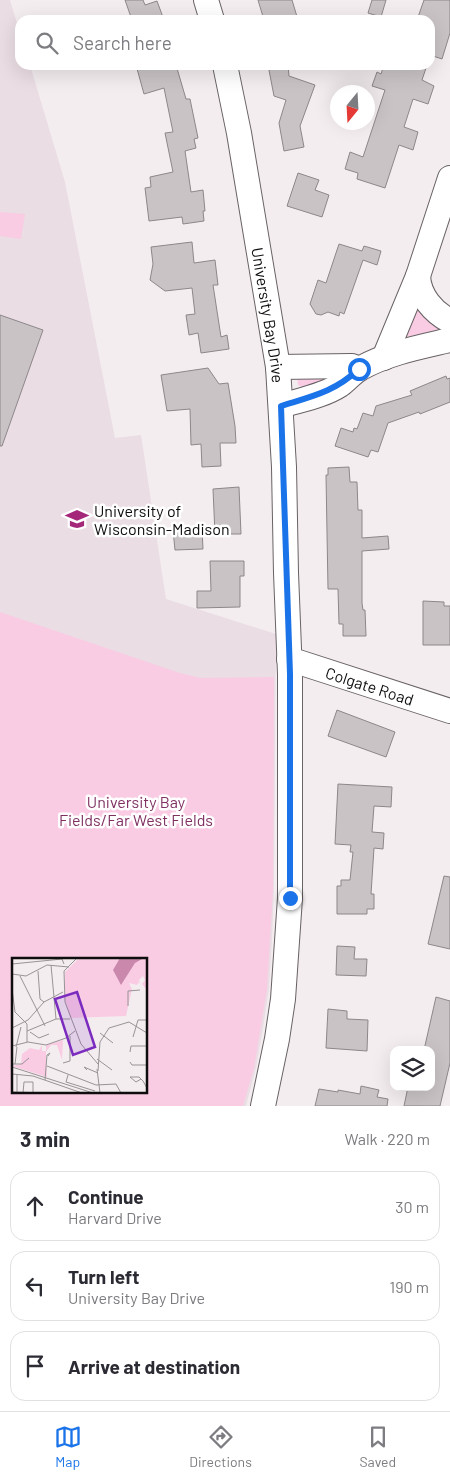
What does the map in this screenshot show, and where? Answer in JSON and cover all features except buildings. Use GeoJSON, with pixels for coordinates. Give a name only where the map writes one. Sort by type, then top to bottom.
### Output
{"type":"FeatureCollection","features":[{"type":"Feature","properties":{"kind":"street"},"geometry":{"type":"LineString","coordinates":[[206,0],[210,15]]}},
{"type":"Feature","properties":{"kind":"street","name":"University Bay Drive"},"geometry":{"type":"LineString","coordinates":[[226,70],[240,133],[278,367],[284,476],[289,659],[290,898],[283,999],[263,1106]]}},
{"type":"Feature","properties":{"kind":"street"},"geometry":{"type":"LineString","coordinates":[[384,358],[418,276],[450,178]]}},
{"type":"Feature","properties":{"kind":"street"},"geometry":{"type":"LineString","coordinates":[[418,276],[418,285],[425,298],[442,316],[450,321]]}},
{"type":"Feature","properties":{"kind":"street"},"geometry":{"type":"LineString","coordinates":[[281,406],[332,389],[359,369],[384,358],[450,340]]}},
{"type":"Feature","properties":{"kind":"street"},"geometry":{"type":"LineString","coordinates":[[278,367],[352,366],[359,369]]}},
{"type":"Feature","properties":{"kind":"street","name":"Colgate Road"},"geometry":{"type":"LineString","coordinates":[[289,659],[450,711]]}},
{"type":"Feature","properties":{"kind":"shaded area","name":"University Bay Fields/Far West Fields"},"geometry":{"type":"Polygon","coordinates":[[[0,0],[10,0],[15,16],[15,70],[31,70],[65,182],[115,438],[141,435],[166,599],[276,634],[274,890],[269,989],[256,1068],[246,1106],[0,1106],[0,0]]]}},
{"type":"Feature","properties":{"kind":"green space"},"geometry":{"type":"Polygon","coordinates":[[[0,212],[25,214],[21,239],[0,236],[0,212]]]}},
{"type":"Feature","properties":{"kind":"green space"},"geometry":{"type":"Polygon","coordinates":[[[416,306],[440,325],[439,330],[407,337],[404,335],[416,306]]]}},
{"type":"Feature","properties":{"kind":"green space"},"geometry":{"type":"Polygon","coordinates":[[[301,372],[333,379],[302,387],[298,385],[297,376],[301,372]]]}},
{"type":"Feature","properties":{"kind":"green space","name":"University Bay Fields/Far West Fields"},"geometry":{"type":"Polygon","coordinates":[[[0,612],[180,673],[201,678],[274,677],[273,890],[267,989],[254,1068],[243,1106],[0,1106],[0,612]]]}},
{"type":"Feature","properties":{"kind":"place","name":"University of Wisconsin-Madison"},"geometry":{"type":"Point","coordinates":[77,519]}},
{"type":"Feature","properties":{"kind":"route"},"geometry":{"type":"LineString","coordinates":[[290,898],[290,674],[281,406],[338,386],[359,369]]}}]}
